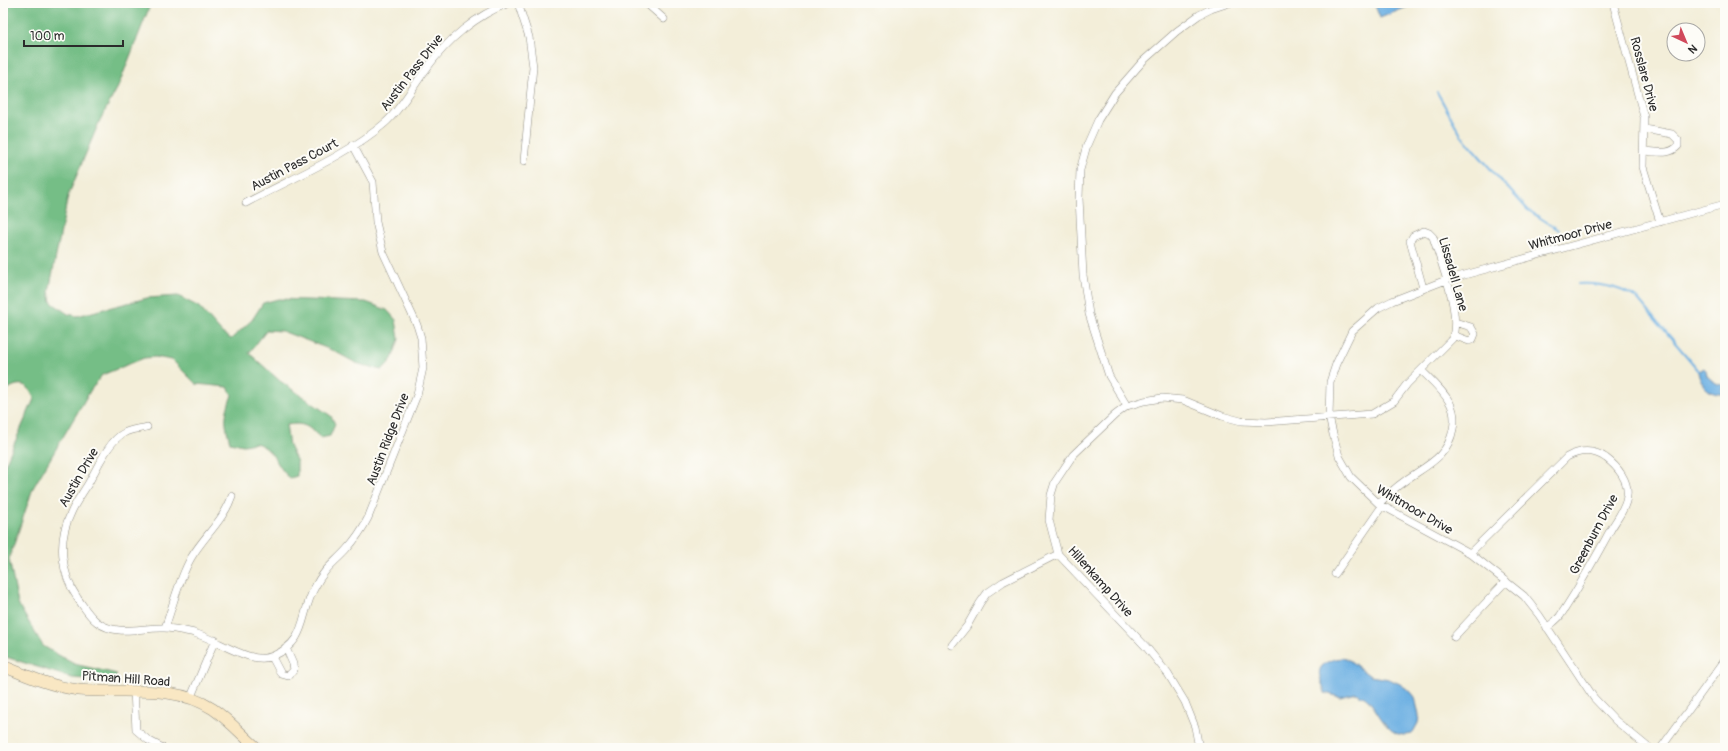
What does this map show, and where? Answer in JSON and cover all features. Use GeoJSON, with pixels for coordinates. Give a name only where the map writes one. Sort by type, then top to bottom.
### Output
{"type":"FeatureCollection","features":[{"type":"Feature","properties":{"kind":"street","name":"Austin Pass Drive"},"geometry":{"type":"LineString","coordinates":[[353,146],[386,122],[415,86],[427,68],[456,35],[494,9],[509,3]]}},
{"type":"Feature","properties":{"kind":"street"},"geometry":{"type":"LineString","coordinates":[[518,3],[529,37],[534,68],[524,161]]}},
{"type":"Feature","properties":{"kind":"street"},"geometry":{"type":"LineString","coordinates":[[646,3],[664,19]]}},
{"type":"Feature","properties":{"kind":"street"},"geometry":{"type":"LineString","coordinates":[[1127,406],[1109,376],[1089,314],[1083,268],[1079,198],[1080,170],[1087,145],[1098,120],[1115,93],[1143,61],[1194,19],[1211,9],[1229,3]]}},
{"type":"Feature","properties":{"kind":"street","name":"Rosslare Drive"},"geometry":{"type":"LineString","coordinates":[[1613,3],[1644,117],[1643,166],[1660,222]]}},
{"type":"Feature","properties":{"kind":"street"},"geometry":{"type":"LineString","coordinates":[[1643,151],[1668,152],[1674,151],[1678,146],[1678,140],[1672,134],[1644,129]]}},
{"type":"Feature","properties":{"kind":"street","name":"Austin Pass Court"},"geometry":{"type":"LineString","coordinates":[[246,202],[353,146]]}},
{"type":"Feature","properties":{"kind":"street","name":"Austin Ridge Drive"},"geometry":{"type":"LineString","coordinates":[[215,640],[241,654],[252,657],[272,656],[293,644],[302,628],[306,606],[314,588],[326,568],[345,551],[359,535],[368,518],[417,395],[423,368],[421,338],[417,325],[383,252],[376,222],[373,182],[353,146]]}},
{"type":"Feature","properties":{"kind":"street","name":"Whitmoor Drive"},"geometry":{"type":"LineString","coordinates":[[1649,748],[1616,721],[1594,698],[1531,603],[1470,553],[1380,505],[1362,489],[1344,467],[1339,456],[1329,417],[1330,382],[1336,364],[1352,331],[1378,308],[1423,288],[1446,280],[1725,204]]}},
{"type":"Feature","properties":{"kind":"street","name":"Lissadell Lane"},"geometry":{"type":"LineString","coordinates":[[1423,288],[1410,241],[1418,232],[1424,231],[1433,237],[1446,280],[1455,322],[1453,335],[1469,341],[1472,340],[1475,334],[1471,327],[1455,322]]}},
{"type":"Feature","properties":{"kind":"street"},"geometry":{"type":"LineString","coordinates":[[1335,574],[1390,492],[1433,462],[1445,450],[1452,437],[1455,420],[1450,403],[1441,390],[1421,370],[1452,339],[1453,335]]}},
{"type":"Feature","properties":{"kind":"street","name":"Hillenkamp Drive"},"geometry":{"type":"LineString","coordinates":[[1199,748],[1195,727],[1185,702],[1168,674],[1147,648],[1058,554],[1049,520],[1051,495],[1055,482],[1073,454],[1115,415],[1127,406],[1162,398],[1183,400],[1222,416],[1241,421],[1266,422],[1372,414],[1383,409],[1394,401],[1407,384],[1421,370]]}},
{"type":"Feature","properties":{"kind":"street","name":"Austin Drive"},"geometry":{"type":"LineString","coordinates":[[147,427],[123,433],[107,450],[70,514],[65,532],[62,553],[64,572],[72,590],[96,622],[107,629],[121,631],[165,628],[194,633],[215,640]]}},
{"type":"Feature","properties":{"kind":"street","name":"Greenburn Drive"},"geometry":{"type":"LineString","coordinates":[[1470,553],[1567,458],[1575,453],[1592,451],[1600,454],[1615,465],[1625,479],[1627,490],[1626,503],[1588,571],[1559,617],[1547,628]]}},
{"type":"Feature","properties":{"kind":"street"},"geometry":{"type":"LineString","coordinates":[[165,628],[183,574],[192,557],[222,518],[232,496]]}},
{"type":"Feature","properties":{"kind":"street"},"geometry":{"type":"LineString","coordinates":[[952,645],[967,626],[987,593],[1008,579],[1058,554]]}},
{"type":"Feature","properties":{"kind":"street"},"geometry":{"type":"LineString","coordinates":[[1454,637],[1506,581]]}},
{"type":"Feature","properties":{"kind":"street"},"geometry":{"type":"LineString","coordinates":[[190,699],[215,640]]}},
{"type":"Feature","properties":{"kind":"street"},"geometry":{"type":"LineString","coordinates":[[272,656],[281,674],[288,676],[294,670],[286,648]]}},
{"type":"Feature","properties":{"kind":"street"},"geometry":{"type":"LineString","coordinates":[[1661,748],[1725,660]]}},
{"type":"Feature","properties":{"kind":"street","name":"Pitman Hill Road"},"geometry":{"type":"LineString","coordinates":[[3,666],[44,682],[78,690],[134,690],[190,699],[213,709],[257,748]]}},
{"type":"Feature","properties":{"kind":"street"},"geometry":{"type":"LineString","coordinates":[[134,690],[136,730],[148,740],[163,748]]}},
{"type":"Feature","properties":{"kind":"green space"},"geometry":{"type":"Polygon","coordinates":[[[3,3],[151,3],[118,87],[100,120],[68,196],[49,291],[51,302],[68,314],[77,316],[147,298],[178,296],[199,307],[222,333],[231,339],[252,320],[263,303],[278,299],[366,302],[387,310],[396,320],[399,339],[392,359],[382,370],[356,363],[334,351],[282,331],[267,330],[249,353],[280,381],[331,416],[335,424],[330,436],[321,438],[305,426],[298,424],[286,425],[289,446],[297,462],[297,476],[290,478],[282,470],[270,452],[261,445],[253,443],[243,445],[230,442],[226,414],[232,395],[228,387],[196,384],[172,360],[155,357],[144,358],[102,375],[90,391],[33,488],[9,559],[18,604],[43,646],[74,664],[117,674],[114,681],[72,678],[3,656],[3,469],[34,399],[29,388],[21,385],[12,387],[3,393],[3,3]]]}},
{"type":"Feature","properties":{"kind":"water"},"geometry":{"type":"Polygon","coordinates":[[[1374,3],[1417,3],[1380,18],[1374,3]]]}},
{"type":"Feature","properties":{"kind":"water"},"geometry":{"type":"Polygon","coordinates":[[[1704,368],[1707,376],[1715,383],[1725,386],[1725,388],[1721,389],[1722,394],[1709,391],[1703,384],[1698,372],[1704,368]]]}},
{"type":"Feature","properties":{"kind":"water"},"geometry":{"type":"Polygon","coordinates":[[[1342,658],[1349,660],[1370,676],[1389,679],[1400,684],[1411,692],[1415,697],[1419,716],[1418,723],[1412,734],[1403,735],[1390,729],[1372,704],[1367,699],[1356,693],[1340,697],[1325,693],[1320,677],[1320,669],[1330,661],[1342,658]]]}},
{"type":"Feature","properties":{"kind":"waterway"},"geometry":{"type":"LineString","coordinates":[[1437,92],[1461,135],[1496,175],[1528,210],[1559,230]]}},
{"type":"Feature","properties":{"kind":"waterway"},"geometry":{"type":"LineString","coordinates":[[1578,284],[1594,284],[1610,287],[1624,291],[1638,299],[1700,372]]}},
{"type":"Feature","properties":{"kind":"waterway"},"geometry":{"type":"LineString","coordinates":[[1721,391],[1725,393]]}}]}
